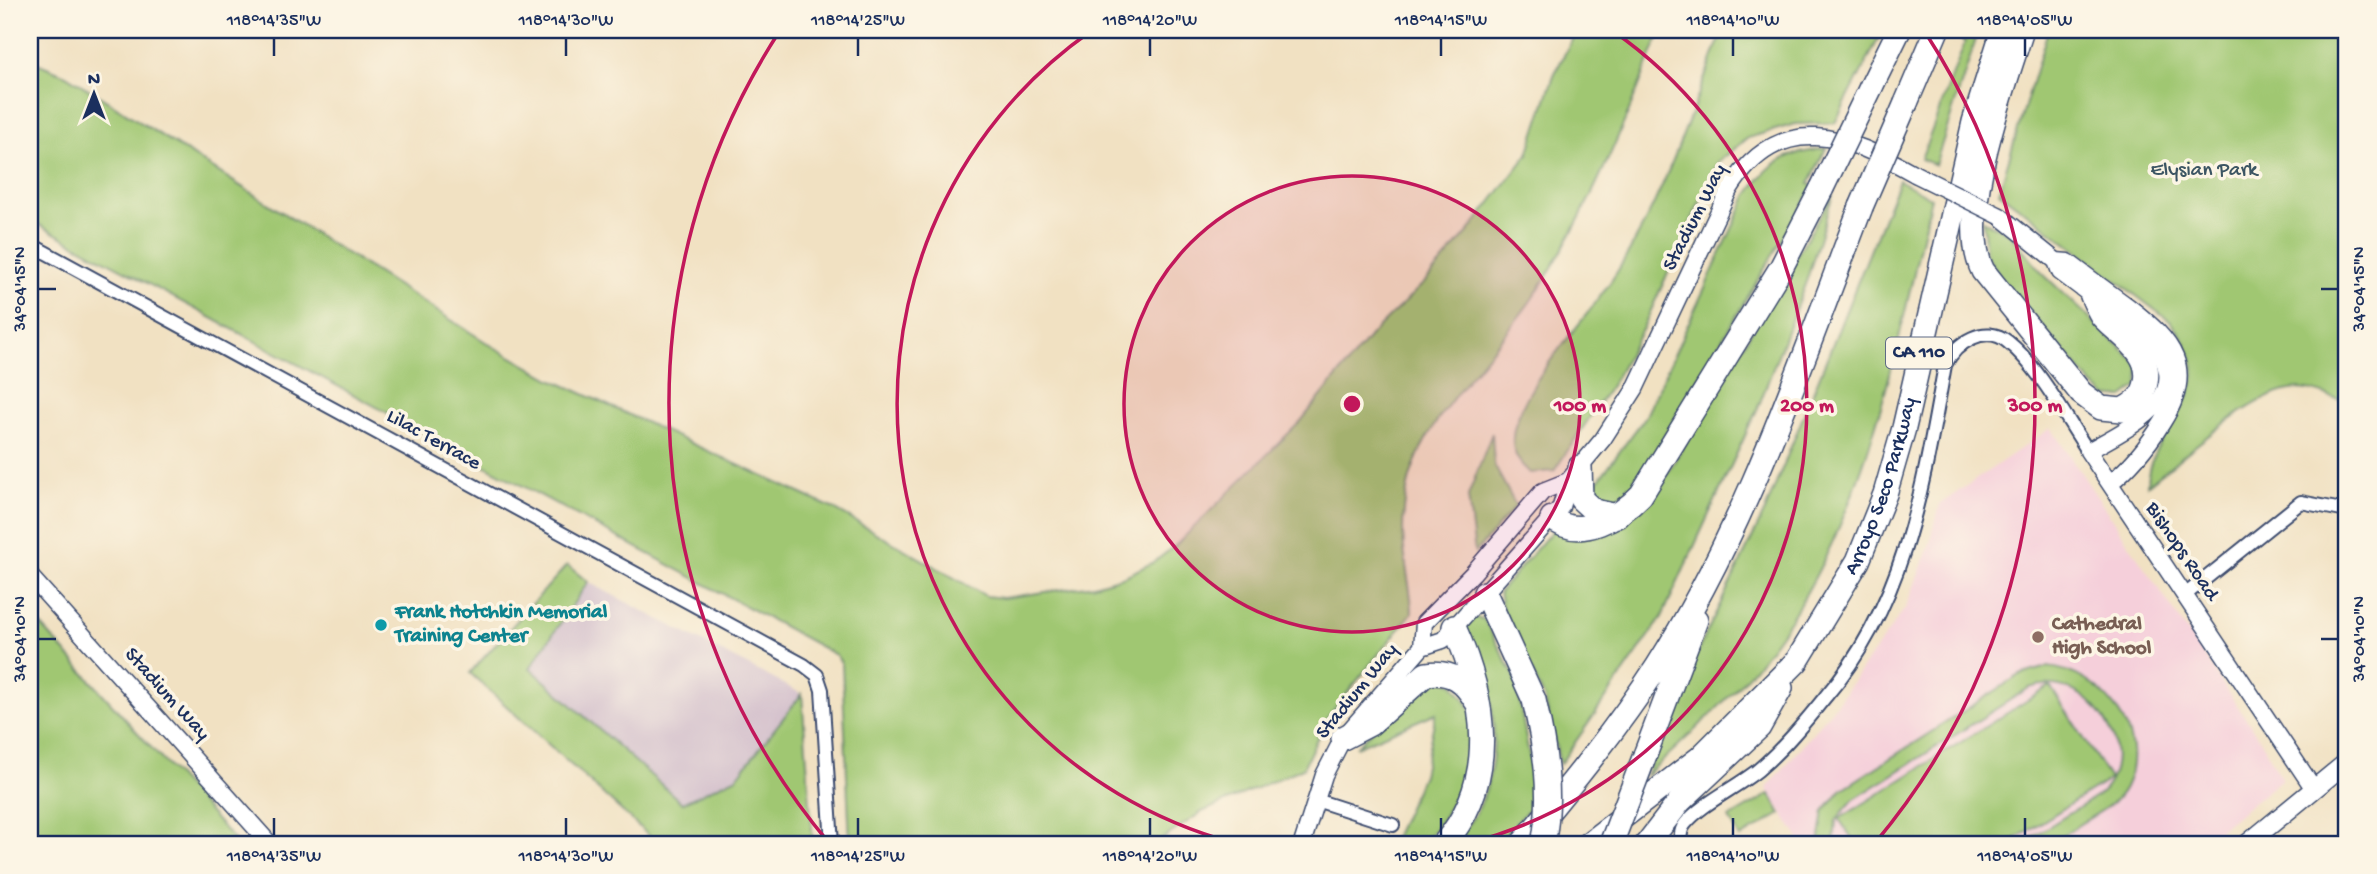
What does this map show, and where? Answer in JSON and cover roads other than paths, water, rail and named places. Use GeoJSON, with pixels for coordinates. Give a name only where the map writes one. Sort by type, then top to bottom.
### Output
{"type":"FeatureCollection","features":[{"type":"Feature","properties":{"kind":"highway"},"geometry":{"type":"LineString","coordinates":[[1552,518],[1557,522],[1584,526],[1604,523],[1635,501],[1648,484],[1782,266],[1899,30]]}},
{"type":"Feature","properties":{"kind":"highway"},"geometry":{"type":"LineString","coordinates":[[1611,844],[1722,548],[1768,447],[1861,207],[1937,30]]}},
{"type":"Feature","properties":{"kind":"highway","name":"Arroyo Seco Parkway"},"geometry":{"type":"LineString","coordinates":[[1588,844],[1701,757],[1797,661],[1858,561],[1885,494],[1904,428],[1974,122],[2003,30]]}},
{"type":"Feature","properties":{"kind":"highway"},"geometry":{"type":"LineString","coordinates":[[2022,30],[1996,116],[1978,190],[1973,222],[1976,255],[1983,271],[2081,393],[2101,408],[2122,410],[2142,395],[2147,380],[2146,365],[2139,352],[2100,313],[2092,296]]}},
{"type":"Feature","properties":{"kind":"highway"},"geometry":{"type":"LineString","coordinates":[[1574,474],[1581,499],[1594,511],[1617,516]]}},
{"type":"Feature","properties":{"kind":"highway"},"geometry":{"type":"LineString","coordinates":[[1522,844],[1584,770],[1658,665],[1722,548]]}},
{"type":"Feature","properties":{"kind":"highway"},"geometry":{"type":"LineString","coordinates":[[1485,593],[1534,700],[1544,744],[1547,780],[1547,825],[1543,844]]}},
{"type":"Feature","properties":{"kind":"highway"},"geometry":{"type":"LineString","coordinates":[[1444,844],[1464,811],[1478,773],[1483,745],[1481,708],[1475,679],[1454,628]]}},
{"type":"Feature","properties":{"kind":"highway"},"geometry":{"type":"LineString","coordinates":[[1647,844],[1679,801],[1759,727],[1797,661]]}},
{"type":"Feature","properties":{"kind":"highway"},"geometry":{"type":"LineString","coordinates":[[1343,738],[1370,724],[1426,674],[1445,674],[1460,679],[1481,708]]}},
{"type":"Feature","properties":{"kind":"main road"},"geometry":{"type":"LineString","coordinates":[[2247,844],[2347,762]]}},
{"type":"Feature","properties":{"kind":"street","name":"Stadium Way"},"geometry":{"type":"LineString","coordinates":[[1302,844],[1333,752],[1422,647],[1443,640],[1561,507],[1574,474],[1603,439],[1634,389],[1729,190],[1752,160],[1774,146],[1802,137],[1835,138],[1868,149],[2000,216],[2056,261],[2060,272],[2153,344],[2162,357],[2166,377],[2160,401],[2149,416],[2088,451]]}},
{"type":"Feature","properties":{"kind":"street","name":"Lilac Terrace"},"geometry":{"type":"LineString","coordinates":[[30,244],[795,660],[817,675],[822,690],[832,844]]}},
{"type":"Feature","properties":{"kind":"street","name":"Stadium Way"},"geometry":{"type":"LineString","coordinates":[[2056,261],[2068,262],[2151,324],[2166,340],[2177,358],[2178,390],[2170,411],[2133,466],[2110,483]]}},
{"type":"Feature","properties":{"kind":"street","name":"Bishops Road"},"geometry":{"type":"LineString","coordinates":[[1681,844],[1684,825],[1758,770],[1820,704],[1857,655],[1887,598],[1908,542],[1950,355],[1962,343],[1978,336],[1996,337],[2008,342],[2044,384],[2314,789]]}},
{"type":"Feature","properties":{"kind":"street","name":"Stadium Way"},"geometry":{"type":"LineString","coordinates":[[1422,647],[1424,623],[1473,573],[1543,491],[1574,474]]}},
{"type":"Feature","properties":{"kind":"street"},"geometry":{"type":"LineString","coordinates":[[2185,595],[2301,502],[2347,511]]}},
{"type":"Feature","properties":{"kind":"street","name":"Stadium Way"},"geometry":{"type":"LineString","coordinates":[[30,576],[270,844]]}},
{"type":"Feature","properties":{"kind":"street"},"geometry":{"type":"LineString","coordinates":[[1316,800],[1393,825]]}},
{"type":"Feature","properties":{"kind":"place","name":"Frank Hotchkin Memorial Training Center"},"geometry":{"type":"Point","coordinates":[381,625]}},
{"type":"Feature","properties":{"kind":"place","name":"Cathedral High School"},"geometry":{"type":"Point","coordinates":[2038,637]}},
{"type":"Feature","properties":{"kind":"park label","name":"Elysian Park"},"geometry":{"type":"Point","coordinates":[2204,171]}}]}
